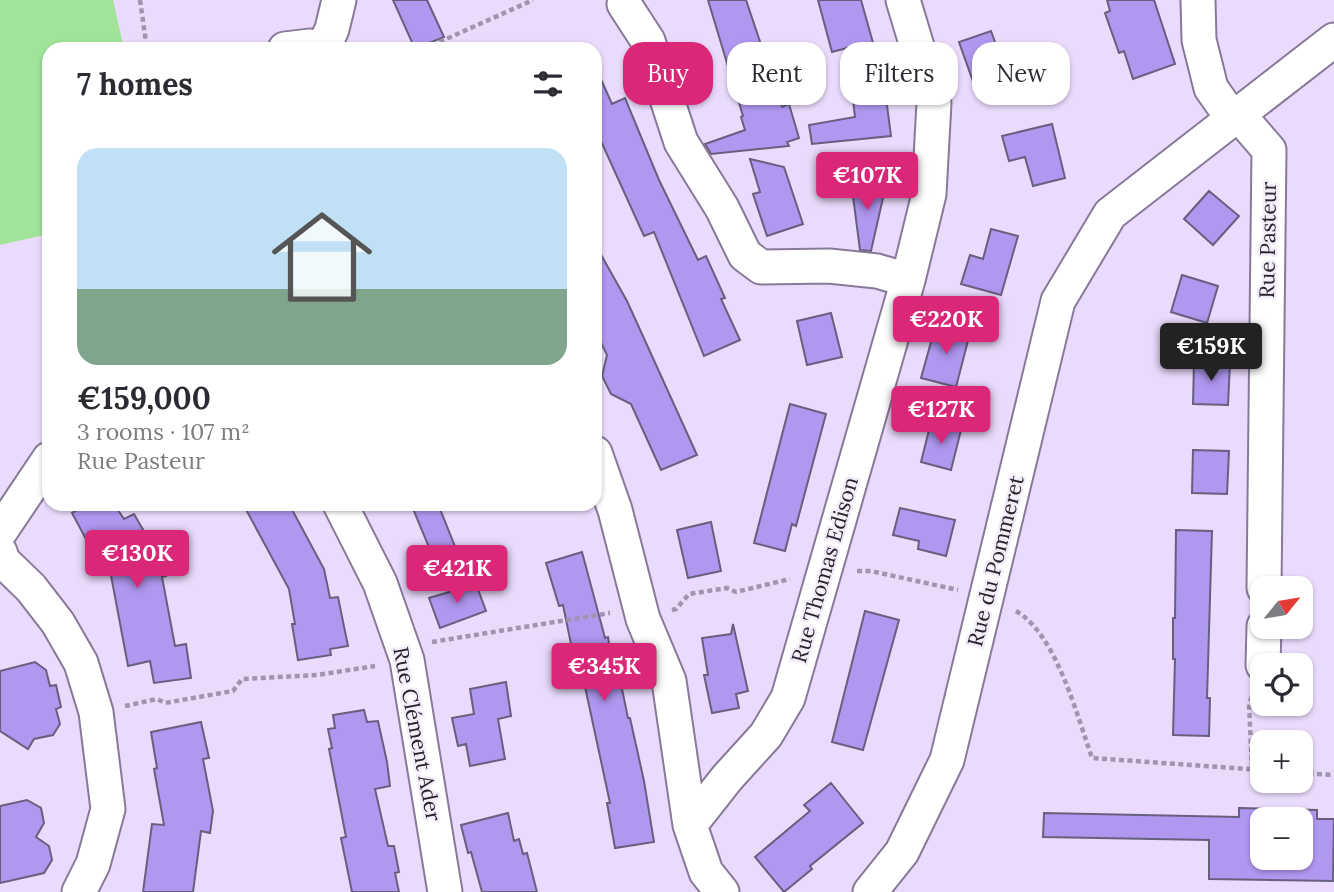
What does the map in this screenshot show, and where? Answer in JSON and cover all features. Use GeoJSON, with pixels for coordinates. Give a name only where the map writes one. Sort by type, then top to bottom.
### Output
{"type":"FeatureCollection","features":[{"type":"Feature","properties":{"kind":"street"},"geometry":{"type":"LineString","coordinates":[[326,42],[339,0]]}},
{"type":"Feature","properties":{"kind":"street","name":"Rue Thomas Edison"},"geometry":{"type":"LineString","coordinates":[[690,825],[766,735],[788,698],[908,281],[929,194],[934,103],[903,0]]}},
{"type":"Feature","properties":{"kind":"street","name":"Rue Pasteur"},"geometry":{"type":"LineString","coordinates":[[1198,0],[1199,40],[1211,88],[1234,116],[1269,150],[1264,576]]}},
{"type":"Feature","properties":{"kind":"street"},"geometry":{"type":"LineString","coordinates":[[624,4],[648,41],[681,142],[722,208],[745,255],[761,267],[829,266],[877,271],[908,281]]}},
{"type":"Feature","properties":{"kind":"street","name":"Rue du Pommeret"},"geometry":{"type":"LineString","coordinates":[[870,892],[902,852],[947,760],[1058,301],[1110,214],[1334,40]]}},
{"type":"Feature","properties":{"kind":"street"},"geometry":{"type":"LineString","coordinates":[[0,532],[42,469]]}},
{"type":"Feature","properties":{"kind":"street"},"geometry":{"type":"LineString","coordinates":[[602,473],[615,510],[643,619],[669,681],[690,825],[706,872],[722,892]]}},
{"type":"Feature","properties":{"kind":"street","name":"Rue Clément Ader"},"geometry":{"type":"LineString","coordinates":[[344,511],[380,583],[407,660],[445,892]]}},
{"type":"Feature","properties":{"kind":"street"},"geometry":{"type":"LineString","coordinates":[[0,552],[3,561],[31,588],[58,623],[81,663],[96,712],[108,809],[93,864],[79,892]]}},
{"type":"Feature","properties":{"kind":"path"},"geometry":{"type":"LineString","coordinates":[[140,0],[147,42]]}},
{"type":"Feature","properties":{"kind":"path"},"geometry":{"type":"LineString","coordinates":[[440,42],[533,0]]}},
{"type":"Feature","properties":{"kind":"path"},"geometry":{"type":"LineString","coordinates":[[96,712],[157,699],[165,704],[233,691],[242,679],[317,675],[407,660],[422,643],[620,611],[643,619],[676,609],[689,594],[727,587],[736,592],[825,571],[871,571],[988,597],[1024,615],[1053,654],[1092,758],[1250,769]]}},
{"type":"Feature","properties":{"kind":"path"},"geometry":{"type":"LineString","coordinates":[[1250,702],[1250,730]]}},
{"type":"Feature","properties":{"kind":"path"},"geometry":{"type":"LineString","coordinates":[[1313,774],[1334,775]]}},
{"type":"Feature","properties":{"kind":"green space"},"geometry":{"type":"Polygon","coordinates":[[[0,0],[113,0],[122,42],[42,42],[42,236],[0,245],[0,0]]]}},
{"type":"Feature","properties":{"kind":"building"},"geometry":{"type":"Polygon","coordinates":[[[393,0],[427,0],[444,37],[432,42],[412,42],[393,0]]]}},
{"type":"Feature","properties":{"kind":"building"},"geometry":{"type":"Polygon","coordinates":[[[708,0],[746,0],[760,42],[727,42],[727,63],[708,0]]]}},
{"type":"Feature","properties":{"kind":"building"},"geometry":{"type":"Polygon","coordinates":[[[818,0],[861,0],[873,42],[840,42],[840,50],[832,52],[818,0]]]}},
{"type":"Feature","properties":{"kind":"building"},"geometry":{"type":"Polygon","coordinates":[[[1107,0],[1154,0],[1175,64],[1133,79],[1124,51],[1119,53],[1105,13],[1110,11],[1107,0]]]}},
{"type":"Feature","properties":{"kind":"building"},"geometry":{"type":"Polygon","coordinates":[[[991,31],[995,42],[972,42],[972,79],[959,42],[991,31]]]}},
{"type":"Feature","properties":{"kind":"building"},"geometry":{"type":"Polygon","coordinates":[[[602,82],[612,104],[623,99],[623,105],[628,105],[659,180],[698,260],[706,256],[725,298],[721,299],[740,340],[704,356],[654,232],[644,236],[602,143],[602,82]]]}},
{"type":"Feature","properties":{"kind":"building"},"geometry":{"type":"Polygon","coordinates":[[[740,105],[789,105],[799,138],[787,142],[789,146],[711,154],[705,144],[745,130],[741,117],[740,105]]]}},
{"type":"Feature","properties":{"kind":"building"},"geometry":{"type":"Polygon","coordinates":[[[854,105],[887,105],[891,136],[812,144],[809,125],[855,117],[854,105]]]}},
{"type":"Feature","properties":{"kind":"building"},"geometry":{"type":"Polygon","coordinates":[[[1052,124],[1065,178],[1033,186],[1025,157],[1009,161],[1002,136],[1052,124]]]}},
{"type":"Feature","properties":{"kind":"building"},"geometry":{"type":"Polygon","coordinates":[[[750,159],[784,167],[803,224],[767,236],[753,194],[760,192],[750,159]]]}},
{"type":"Feature","properties":{"kind":"building"},"geometry":{"type":"Polygon","coordinates":[[[851,181],[885,189],[871,251],[860,250],[851,181]]]}},
{"type":"Feature","properties":{"kind":"building"},"geometry":{"type":"Polygon","coordinates":[[[1209,191],[1239,216],[1213,245],[1184,219],[1209,191]]]}},
{"type":"Feature","properties":{"kind":"building"},"geometry":{"type":"Polygon","coordinates":[[[991,229],[1018,236],[1001,295],[961,284],[970,255],[983,259],[991,229]]]}},
{"type":"Feature","properties":{"kind":"building"},"geometry":{"type":"Polygon","coordinates":[[[602,256],[627,301],[697,455],[661,470],[631,404],[611,394],[602,376],[607,355],[602,345],[602,256]]]}},
{"type":"Feature","properties":{"kind":"building"},"geometry":{"type":"Polygon","coordinates":[[[1182,275],[1218,286],[1207,323],[1171,312],[1182,275]]]}},
{"type":"Feature","properties":{"kind":"building"},"geometry":{"type":"Polygon","coordinates":[[[831,313],[842,357],[807,365],[797,321],[831,313]]]}},
{"type":"Feature","properties":{"kind":"building"},"geometry":{"type":"Polygon","coordinates":[[[936,324],[970,333],[956,387],[921,378],[936,324]]]}},
{"type":"Feature","properties":{"kind":"building"},"geometry":{"type":"Polygon","coordinates":[[[1194,362],[1230,363],[1228,405],[1193,404],[1194,362]]]}},
{"type":"Feature","properties":{"kind":"building"},"geometry":{"type":"Polygon","coordinates":[[[790,404],[826,414],[796,526],[792,524],[785,551],[754,543],[790,404]]]}},
{"type":"Feature","properties":{"kind":"building"},"geometry":{"type":"Polygon","coordinates":[[[931,422],[961,430],[951,470],[921,462],[931,422]]]}},
{"type":"Feature","properties":{"kind":"building"},"geometry":{"type":"Polygon","coordinates":[[[1193,450],[1229,451],[1227,494],[1192,493],[1193,450]]]}},
{"type":"Feature","properties":{"kind":"building"},"geometry":{"type":"Polygon","coordinates":[[[900,508],[955,520],[946,556],[918,549],[919,541],[893,535],[900,508]]]}},
{"type":"Feature","properties":{"kind":"building"},"geometry":{"type":"Polygon","coordinates":[[[119,511],[124,519],[134,514],[149,540],[152,539],[163,557],[166,576],[162,577],[175,646],[186,644],[191,678],[154,683],[150,661],[128,666],[110,570],[92,538],[87,541],[72,513],[119,511]]]}},
{"type":"Feature","properties":{"kind":"building"},"geometry":{"type":"Polygon","coordinates":[[[247,511],[293,511],[324,569],[330,598],[338,597],[348,646],[330,649],[331,655],[298,660],[289,589],[247,511]]]}},
{"type":"Feature","properties":{"kind":"building"},"geometry":{"type":"Polygon","coordinates":[[[414,511],[441,511],[460,559],[438,569],[414,511]]]}},
{"type":"Feature","properties":{"kind":"building"},"geometry":{"type":"Polygon","coordinates":[[[711,522],[721,571],[688,578],[677,530],[711,522]]]}},
{"type":"Feature","properties":{"kind":"building"},"geometry":{"type":"Polygon","coordinates":[[[1176,530],[1212,531],[1207,698],[1210,698],[1209,736],[1173,735],[1176,530]]]}},
{"type":"Feature","properties":{"kind":"building"},"geometry":{"type":"Polygon","coordinates":[[[582,552],[605,638],[608,637],[611,656],[615,655],[644,781],[654,842],[615,848],[607,803],[610,803],[584,682],[579,683],[563,605],[559,606],[546,563],[582,552]]]}},
{"type":"Feature","properties":{"kind":"building"},"geometry":{"type":"Polygon","coordinates":[[[476,584],[486,611],[440,628],[429,598],[476,584]]]}},
{"type":"Feature","properties":{"kind":"building"},"geometry":{"type":"Polygon","coordinates":[[[865,611],[899,620],[863,750],[832,742],[865,611]]]}},
{"type":"Feature","properties":{"kind":"building"},"geometry":{"type":"Polygon","coordinates":[[[733,624],[748,691],[736,694],[739,708],[712,713],[704,675],[708,675],[702,638],[731,634],[733,624]]]}},
{"type":"Feature","properties":{"kind":"building"},"geometry":{"type":"Polygon","coordinates":[[[35,662],[46,670],[50,686],[56,685],[61,707],[56,709],[60,724],[53,735],[34,739],[28,749],[0,731],[0,671],[35,662]]]}},
{"type":"Feature","properties":{"kind":"building"},"geometry":{"type":"Polygon","coordinates":[[[506,682],[511,716],[498,719],[505,759],[470,766],[466,744],[458,746],[452,718],[474,714],[470,689],[506,682]]]}},
{"type":"Feature","properties":{"kind":"building"},"geometry":{"type":"Polygon","coordinates":[[[364,710],[367,722],[378,721],[387,762],[390,786],[375,789],[388,846],[394,846],[399,872],[395,873],[399,892],[352,892],[341,838],[346,837],[329,749],[332,748],[328,729],[335,728],[333,715],[364,710]]]}},
{"type":"Feature","properties":{"kind":"building"},"geometry":{"type":"Polygon","coordinates":[[[201,722],[209,758],[203,759],[213,811],[210,833],[201,831],[193,892],[143,892],[152,824],[164,825],[154,769],[157,768],[151,732],[201,722]]]}},
{"type":"Feature","properties":{"kind":"building"},"geometry":{"type":"Polygon","coordinates":[[[831,783],[863,823],[810,866],[812,869],[784,892],[755,857],[810,811],[804,805],[831,783]]]}},
{"type":"Feature","properties":{"kind":"building"},"geometry":{"type":"Polygon","coordinates":[[[27,800],[41,808],[44,823],[36,837],[49,846],[52,860],[44,873],[0,883],[0,806],[27,800]]]}},
{"type":"Feature","properties":{"kind":"building"},"geometry":{"type":"Polygon","coordinates":[[[1239,808],[1250,808],[1250,870],[1313,870],[1313,810],[1317,810],[1317,819],[1334,819],[1333,881],[1209,879],[1209,840],[1043,837],[1044,813],[1239,817],[1239,808]]]}},
{"type":"Feature","properties":{"kind":"building"},"geometry":{"type":"Polygon","coordinates":[[[508,813],[514,841],[519,839],[523,854],[527,853],[537,892],[482,892],[461,825],[508,813]]]}}]}
